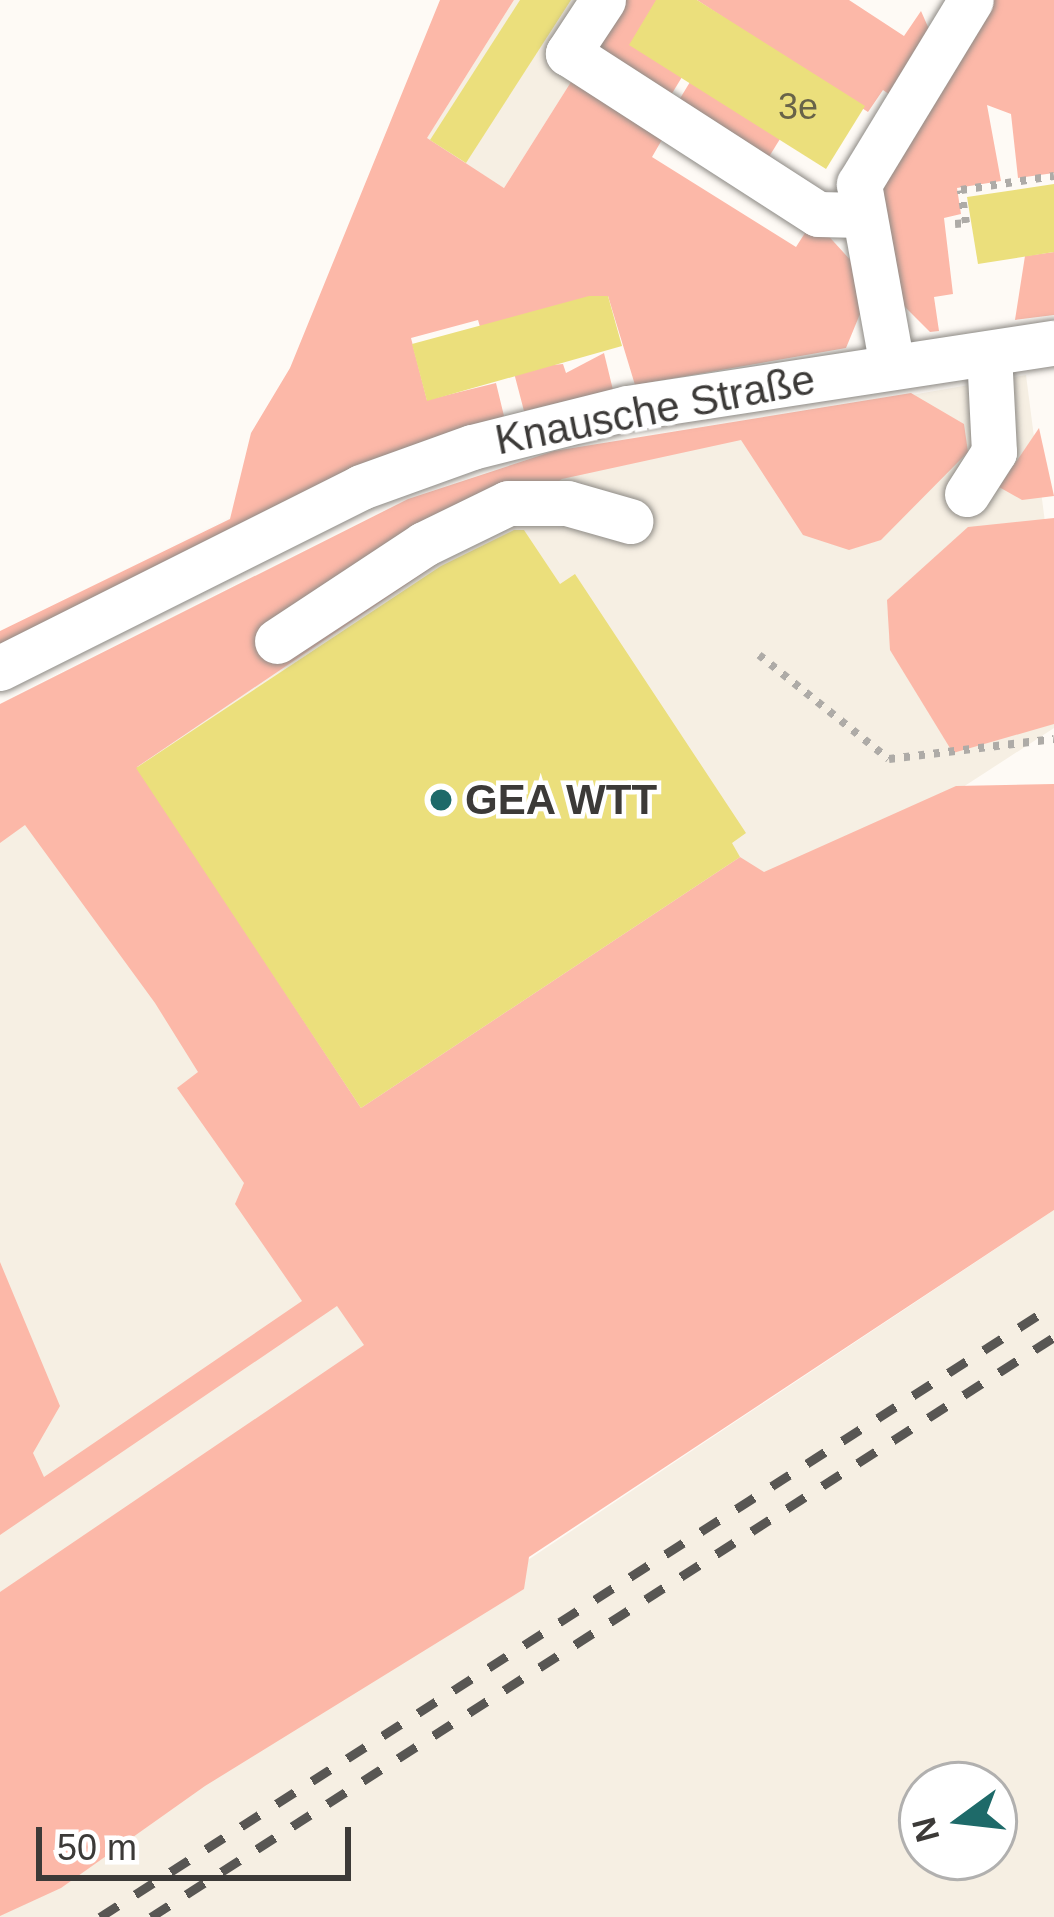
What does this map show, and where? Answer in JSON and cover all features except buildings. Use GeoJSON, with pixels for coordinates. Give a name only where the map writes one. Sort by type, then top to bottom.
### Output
{"type":"FeatureCollection","features":[{"type":"Feature","properties":{"kind":"street"},"geometry":{"type":"LineString","coordinates":[[602,0],[568,53],[818,214],[862,215]]}},
{"type":"Feature","properties":{"kind":"street"},"geometry":{"type":"LineString","coordinates":[[892,366],[862,215],[867,165],[953,6]]}},
{"type":"Feature","properties":{"kind":"street","name":"Knausche Straße"},"geometry":{"type":"LineString","coordinates":[[0,668],[433,460],[627,408],[1054,344]]}},
{"type":"Feature","properties":{"kind":"street"},"geometry":{"type":"LineString","coordinates":[[967,494],[994,452],[988,352]]}},
{"type":"Feature","properties":{"kind":"street"},"geometry":{"type":"LineString","coordinates":[[278,641],[424,544],[508,503],[567,503],[630,521]]}},
{"type":"Feature","properties":{"kind":"path"},"geometry":{"type":"LineString","coordinates":[[955,224],[966,223],[961,190],[1054,176]]}},
{"type":"Feature","properties":{"kind":"path"},"geometry":{"type":"LineString","coordinates":[[759,655],[889,759],[1054,739]]}},
{"type":"Feature","properties":{"kind":"shaded area"},"geometry":{"type":"Polygon","coordinates":[[[440,0],[514,0],[427,138],[504,188],[576,74],[667,131],[652,157],[796,247],[812,222],[824,231],[854,264],[860,314],[846,348],[635,385],[608,296],[590,301],[541,366],[563,364],[566,373],[604,353],[613,390],[524,411],[503,331],[483,337],[478,320],[411,338],[427,400],[496,383],[504,416],[0,647],[0,631],[230,519],[251,433],[290,368],[440,0]]]}},
{"type":"Feature","properties":{"kind":"shaded area"},"geometry":{"type":"Polygon","coordinates":[[[514,0],[623,0],[504,188],[426,139],[514,0]]]}},
{"type":"Feature","properties":{"kind":"shaded area"},"geometry":{"type":"Polygon","coordinates":[[[623,0],[656,0],[682,77],[665,105],[605,67],[598,40],[623,0]]]}},
{"type":"Feature","properties":{"kind":"shaded area"},"geometry":{"type":"Polygon","coordinates":[[[697,0],[849,0],[904,36],[921,11],[932,36],[893,97],[883,90],[868,112],[697,0]]]}},
{"type":"Feature","properties":{"kind":"shaded area"},"geometry":{"type":"Polygon","coordinates":[[[992,0],[1054,0],[1054,173],[1018,178],[1011,114],[987,105],[1001,181],[957,188],[961,214],[944,218],[953,294],[934,297],[939,331],[930,332],[893,295],[872,191],[992,0]]]}},
{"type":"Feature","properties":{"kind":"shaded area"},"geometry":{"type":"Polygon","coordinates":[[[690,82],[780,139],[762,168],[673,110],[690,82]]]}},
{"type":"Feature","properties":{"kind":"shaded area"},"geometry":{"type":"Polygon","coordinates":[[[1054,252],[1054,315],[1015,320],[1025,256],[1054,252]]]}},
{"type":"Feature","properties":{"kind":"shaded area"},"geometry":{"type":"Polygon","coordinates":[[[1026,375],[1054,592],[1054,728],[337,1193],[554,1525],[0,1906],[0,726],[538,460],[1026,375]]]}},
{"type":"Feature","properties":{"kind":"shaded area"},"geometry":{"type":"Polygon","coordinates":[[[911,393],[964,424],[968,452],[881,540],[849,550],[803,535],[741,440],[562,479],[137,767],[361,1108],[740,857],[764,872],[956,786],[1054,784],[1054,1210],[529,1557],[524,1589],[205,1786],[61,1888],[0,1916],[0,1592],[364,1345],[337,1306],[0,1535],[0,1262],[60,1406],[33,1453],[44,1477],[302,1301],[235,1204],[244,1183],[177,1088],[198,1072],[155,1003],[25,825],[0,843],[0,704],[408,499],[554,451],[911,393]]]}},
{"type":"Feature","properties":{"kind":"shaded area"},"geometry":{"type":"Polygon","coordinates":[[[1039,428],[1054,496],[1022,500],[999,487],[1039,428]]]}},
{"type":"Feature","properties":{"kind":"shaded area"},"geometry":{"type":"Polygon","coordinates":[[[1054,518],[1054,724],[953,753],[890,650],[887,600],[968,527],[1054,518]]]}},
{"type":"Feature","properties":{"kind":"shaded area"},"geometry":{"type":"Polygon","coordinates":[[[1054,1210],[1054,1917],[0,1917],[0,1911],[1054,1210]]]}},
{"type":"Feature","properties":{"kind":"railway"},"geometry":{"type":"LineString","coordinates":[[100,1917],[1054,1305]]}},
{"type":"Feature","properties":{"kind":"railway"},"geometry":{"type":"LineString","coordinates":[[151,1917],[1054,1337]]}},
{"type":"Feature","properties":{"kind":"place","name":"GEA WTT"},"geometry":{"type":"Point","coordinates":[441,800]}}]}
